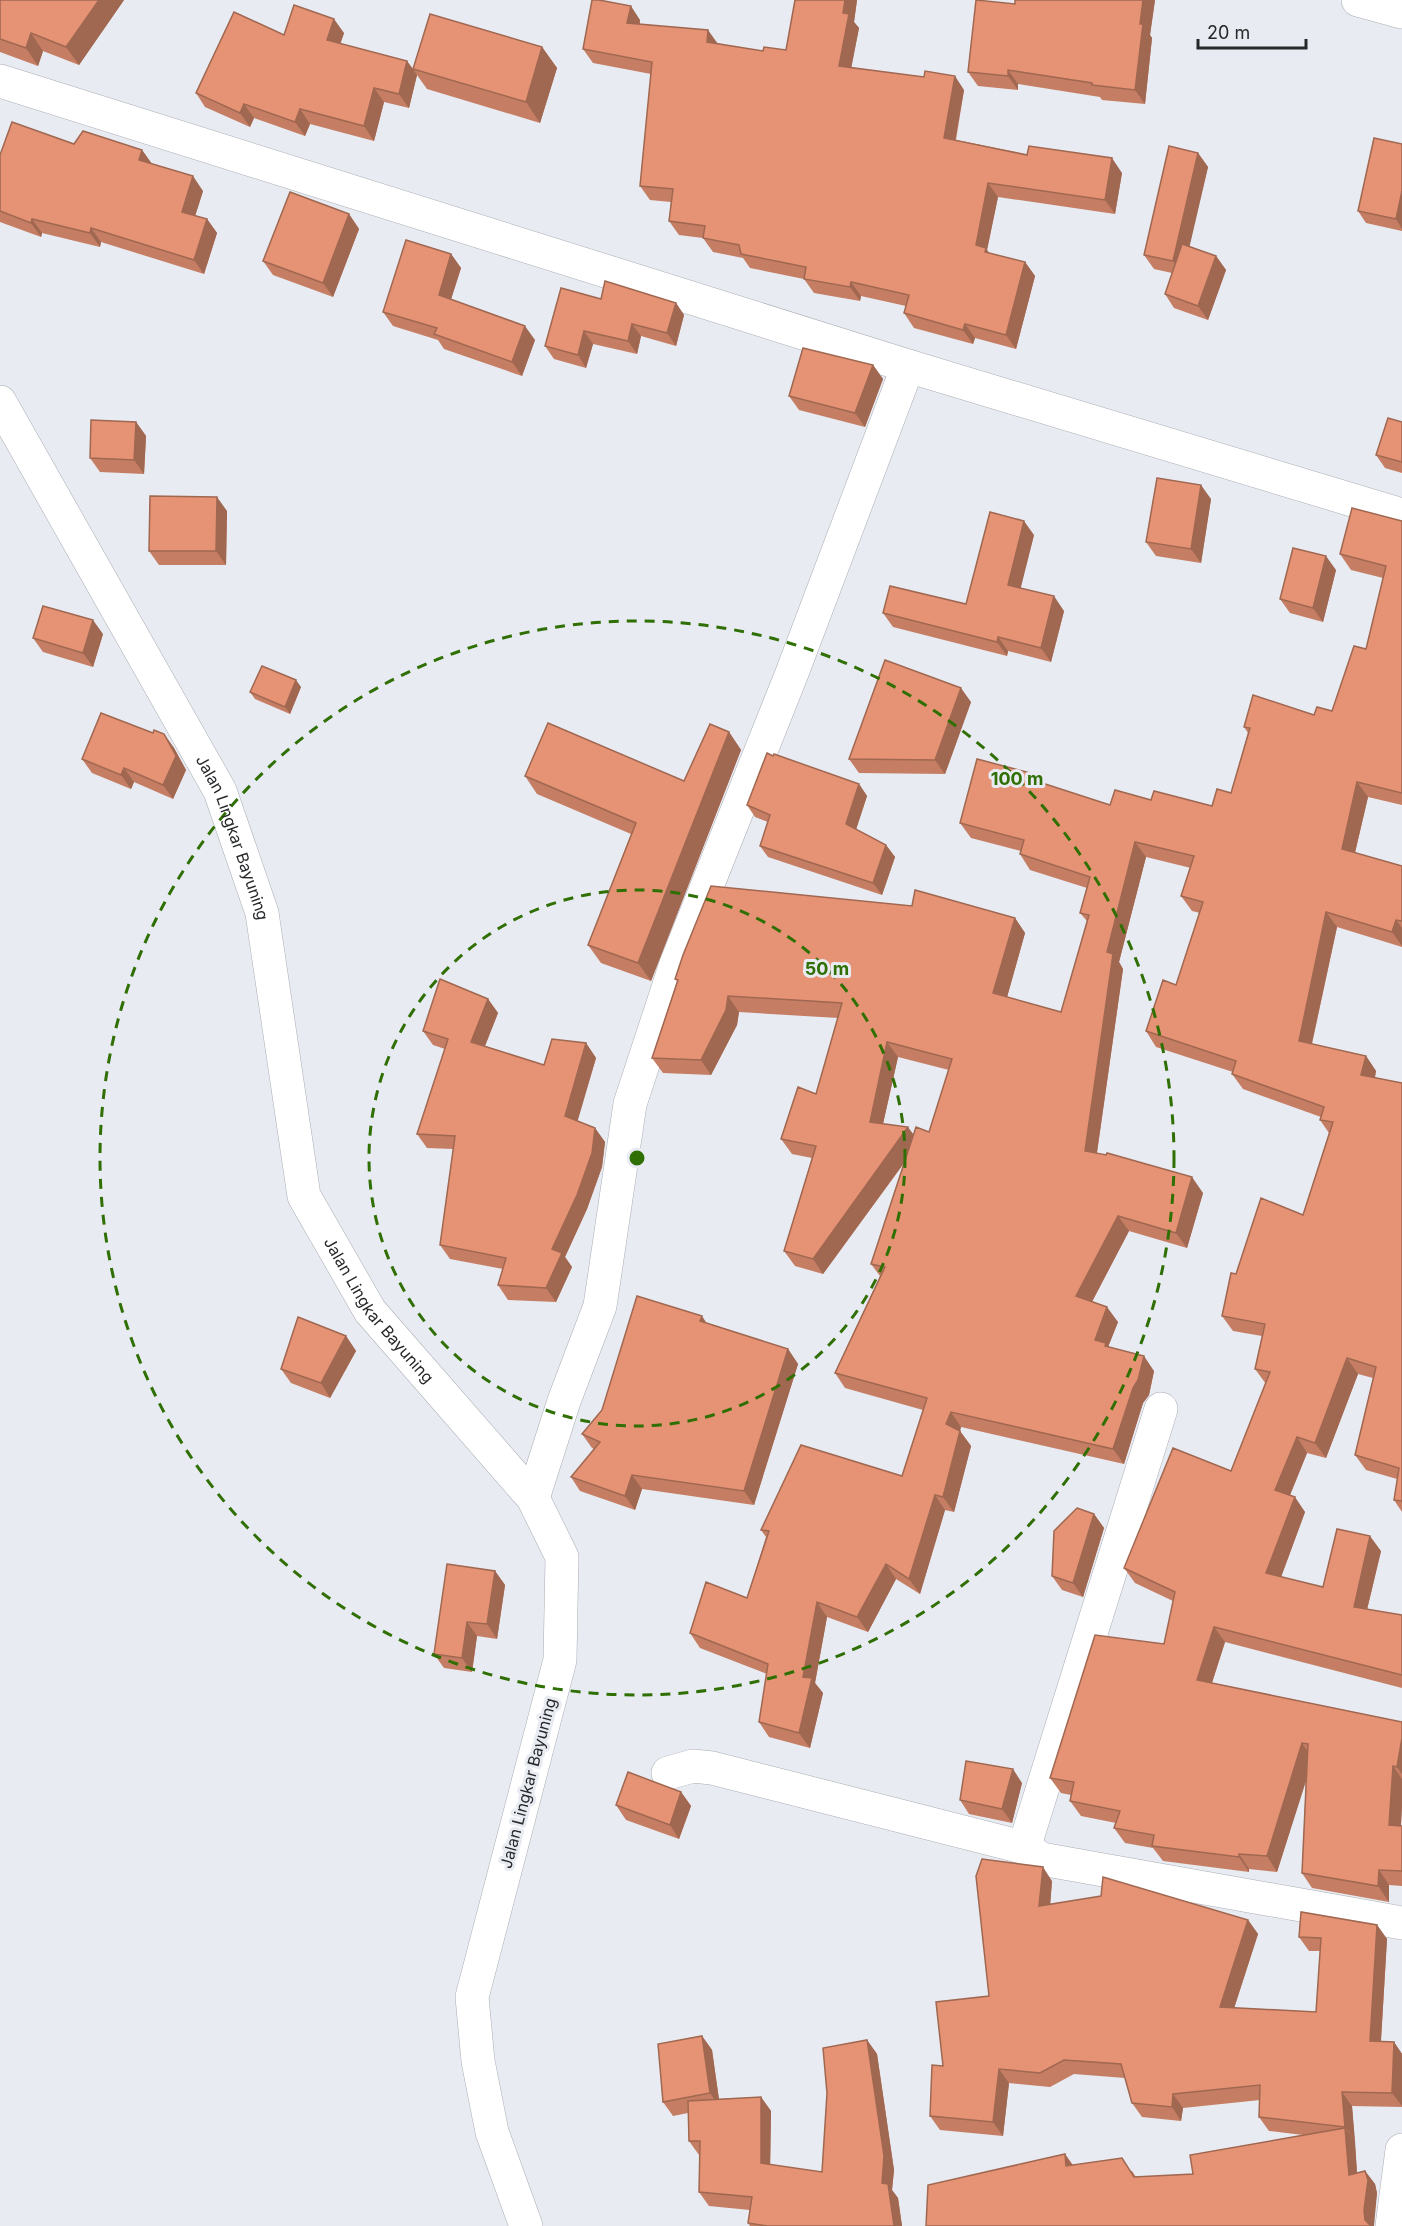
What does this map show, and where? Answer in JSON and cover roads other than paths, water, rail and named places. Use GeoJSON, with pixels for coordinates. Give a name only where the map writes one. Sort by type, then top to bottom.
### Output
{"type":"FeatureCollection","features":[{"type":"Feature","properties":{"kind":"main road"},"geometry":{"type":"LineString","coordinates":[[1358,0],[1402,12]]}},
{"type":"Feature","properties":{"kind":"main road"},"geometry":{"type":"LineString","coordinates":[[0,81],[908,366],[1402,516]]}},
{"type":"Feature","properties":{"kind":"main road"},"geometry":{"type":"LineString","coordinates":[[533,1498],[564,1401],[600,1306],[630,1104],[676,964],[792,674],[908,366]]}},
{"type":"Feature","properties":{"kind":"main road","name":"Jalan Lingkar Bayuning"},"geometry":{"type":"LineString","coordinates":[[0,402],[220,791],[262,913],[304,1196],[370,1311],[533,1498],[562,1557],[560,1660],[472,1997],[478,2061],[492,2132],[526,2226]]}},
{"type":"Feature","properties":{"kind":"main road"},"geometry":{"type":"LineString","coordinates":[[1161,1409],[1027,1843],[1033,1854],[1047,1860],[1402,1923]]}},
{"type":"Feature","properties":{"kind":"main road"},"geometry":{"type":"LineString","coordinates":[[668,1773],[693,1766],[712,1768],[1030,1849]]}},
{"type":"Feature","properties":{"kind":"main road"},"geometry":{"type":"LineString","coordinates":[[1392,2226],[1402,2150]]}}]}
